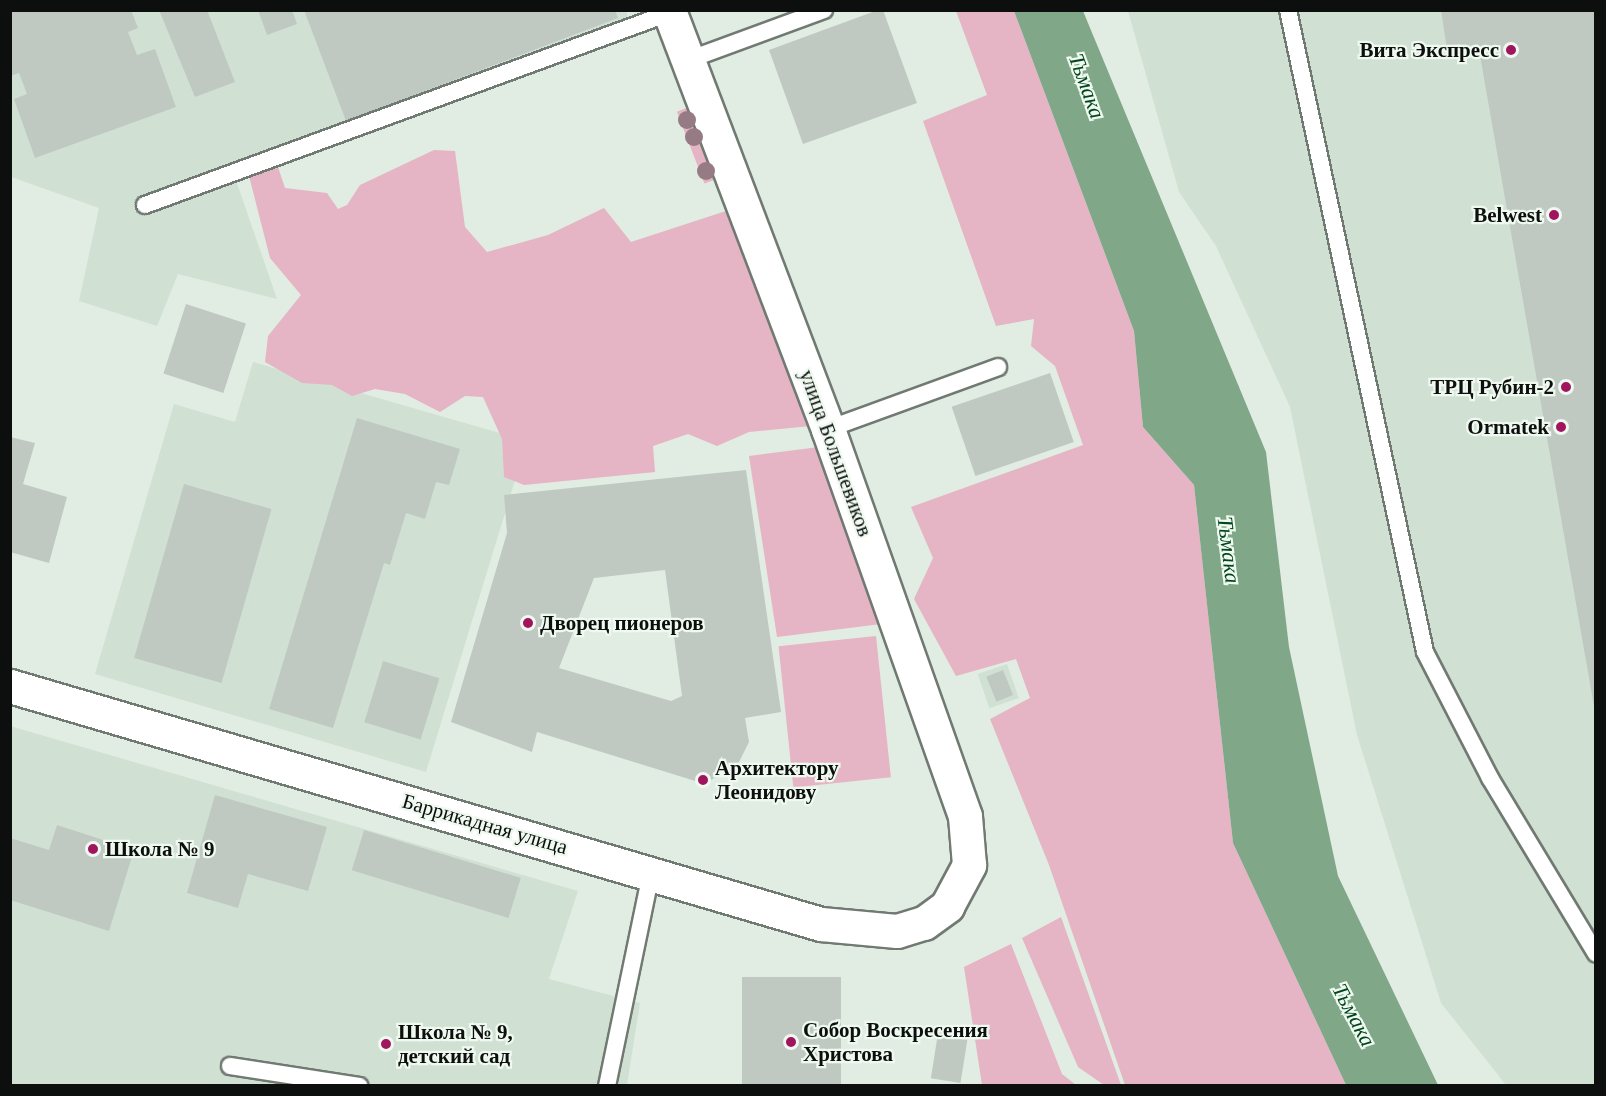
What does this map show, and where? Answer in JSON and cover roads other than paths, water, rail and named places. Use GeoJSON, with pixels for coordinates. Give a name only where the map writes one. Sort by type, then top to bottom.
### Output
{"type":"FeatureCollection","features":[{"type":"Feature","properties":{"kind":"street","name":"улица Большевиков"},"geometry":{"type":"LineString","coordinates":[[669,12],[828,429],[965,816],[970,855],[953,899]]}},
{"type":"Feature","properties":{"kind":"street","name":"Баррикадная улица"},"geometry":{"type":"LineString","coordinates":[[10,686],[821,924],[862,930],[915,927],[953,899]]}},
{"type":"Feature","properties":{"kind":"lane"},"geometry":{"type":"LineString","coordinates":[[688,60],[824,10]]}},
{"type":"Feature","properties":{"kind":"lane"},"geometry":{"type":"LineString","coordinates":[[1288,10],[1425,652],[1490,778],[1596,954]]}},
{"type":"Feature","properties":{"kind":"lane"},"geometry":{"type":"LineString","coordinates":[[145,205],[669,12]]}},
{"type":"Feature","properties":{"kind":"lane"},"geometry":{"type":"LineString","coordinates":[[828,429],[998,367]]}},
{"type":"Feature","properties":{"kind":"lane"},"geometry":{"type":"LineString","coordinates":[[607,1086],[651,873]]}},
{"type":"Feature","properties":{"kind":"lane"},"geometry":{"type":"LineString","coordinates":[[230,1066],[359,1086]]}},
{"type":"Feature","properties":{"kind":"water","name":"Тьмака"},"geometry":{"type":"Polygon","coordinates":[[[1014,11],[1083,11],[1266,452],[1289,647],[1338,876],[1438,1085],[1346,1085],[1233,843],[1194,485],[1143,427],[1134,331],[1014,11]]]}},
{"type":"Feature","properties":{"kind":"place","name":"Вита Экспресс"},"geometry":{"type":"Point","coordinates":[1511,50]}},
{"type":"Feature","properties":{"kind":"place","name":"Belwest"},"geometry":{"type":"Point","coordinates":[1554,215]}},
{"type":"Feature","properties":{"kind":"place","name":"ТРЦ Рубин-2"},"geometry":{"type":"Point","coordinates":[1566,387]}},
{"type":"Feature","properties":{"kind":"place","name":"Ormatek"},"geometry":{"type":"Point","coordinates":[1561,427]}},
{"type":"Feature","properties":{"kind":"place","name":"Дворец пионеров"},"geometry":{"type":"Point","coordinates":[528,623]}},
{"type":"Feature","properties":{"kind":"place","name":"Архитектору Леонидову"},"geometry":{"type":"Point","coordinates":[703,780]}},
{"type":"Feature","properties":{"kind":"place","name":"Школа № 9"},"geometry":{"type":"Point","coordinates":[93,849]}},
{"type":"Feature","properties":{"kind":"place","name":"Собор Воскресения Христова"},"geometry":{"type":"Point","coordinates":[791,1042]}},
{"type":"Feature","properties":{"kind":"place","name":"Школа № 9, детский сад"},"geometry":{"type":"Point","coordinates":[386,1044]}}]}
